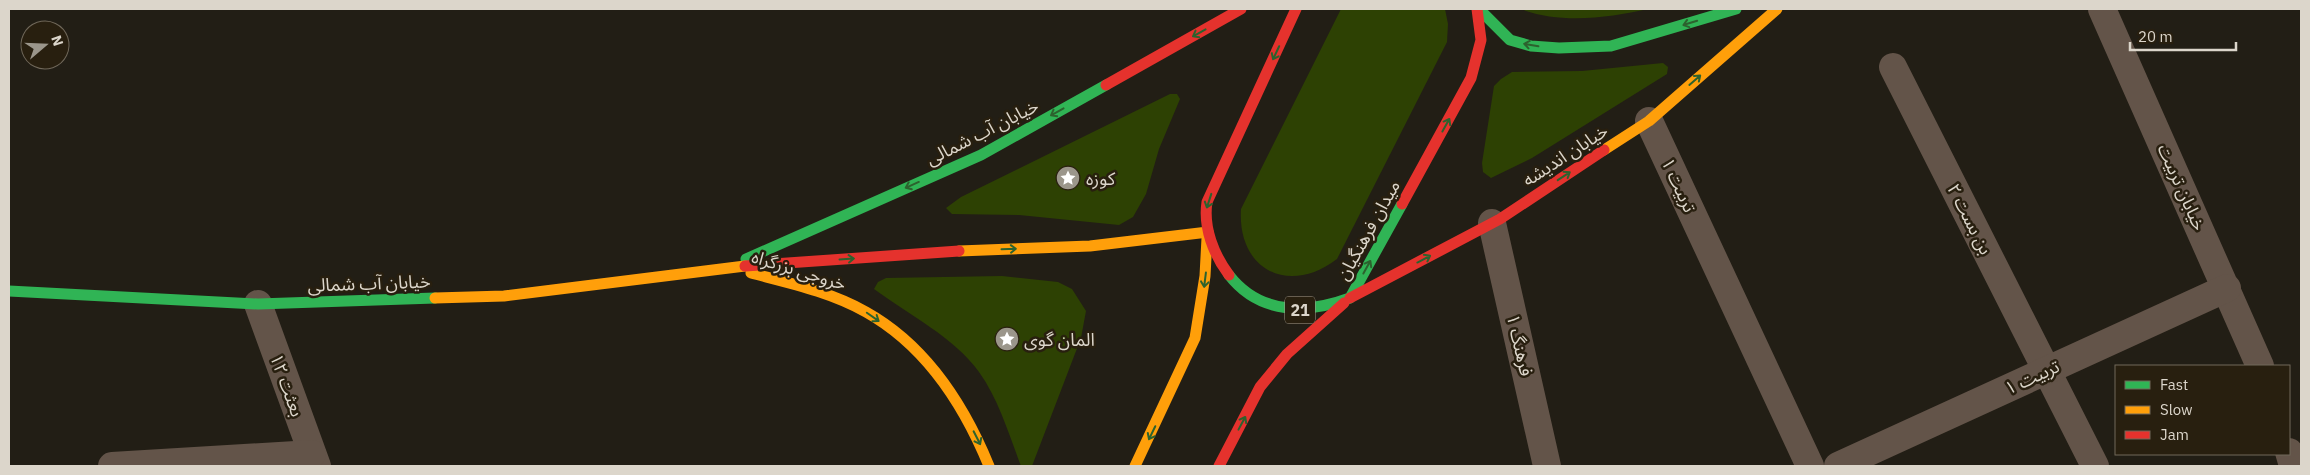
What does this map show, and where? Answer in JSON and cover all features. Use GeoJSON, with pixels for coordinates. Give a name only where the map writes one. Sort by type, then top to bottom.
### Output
{"type":"FeatureCollection","features":[{"type":"Feature","properties":{"kind":"main road","name":"خیابان آب شمالی"},"geometry":{"type":"LineString","coordinates":[[728,267],[981,155],[1242,9]]}},
{"type":"Feature","properties":{"kind":"main road","name":"میدان فرهنگیان"},"geometry":{"type":"LineString","coordinates":[[1296,9],[1207,202],[1204,218],[1216,255],[1229,277],[1252,297],[1281,309],[1312,310],[1333,306],[1350,298],[1470,80],[1479,58],[1482,26],[1478,9]]}},
{"type":"Feature","properties":{"kind":"main road"},"geometry":{"type":"LineString","coordinates":[[1478,9],[1510,40],[1530,46],[1559,48],[1611,46],[1736,9]]}},
{"type":"Feature","properties":{"kind":"main road","name":"خیابان اندیشه"},"geometry":{"type":"LineString","coordinates":[[1350,298],[1492,223],[1649,121],[1777,9]]}},
{"type":"Feature","properties":{"kind":"main road","name":"خیابان آب شمالی"},"geometry":{"type":"LineString","coordinates":[[9,291],[258,304],[504,296],[728,267],[986,249],[1090,246],[1208,232]]}},
{"type":"Feature","properties":{"kind":"main road","name":"21"},"geometry":{"type":"LineString","coordinates":[[1135,466],[1194,338],[1206,276],[1208,232]]}},
{"type":"Feature","properties":{"kind":"main road","name":"خروجی بزرگراه"},"geometry":{"type":"LineString","coordinates":[[728,267],[812,289],[865,311],[902,337],[938,373],[962,409],[989,466]]}},
{"type":"Feature","properties":{"kind":"main road","name":"21"},"geometry":{"type":"LineString","coordinates":[[1219,466],[1260,387],[1286,354],[1310,335],[1350,298]]}},
{"type":"Feature","properties":{"kind":"street","name":"خیابان تربیت"},"geometry":{"type":"LineString","coordinates":[[2102,9],[2260,365]]}},
{"type":"Feature","properties":{"kind":"street","name":"بن بست ۲"},"geometry":{"type":"LineString","coordinates":[[1893,67],[2095,466]]}},
{"type":"Feature","properties":{"kind":"street","name":"تربیت ۱"},"geometry":{"type":"LineString","coordinates":[[1649,121],[1810,466]]}},
{"type":"Feature","properties":{"kind":"street","name":"فرهنگ ۱"},"geometry":{"type":"LineString","coordinates":[[1492,223],[1547,466]]}},
{"type":"Feature","properties":{"kind":"street","name":"تربیت ۱"},"geometry":{"type":"LineString","coordinates":[[1838,466],[2227,288]]}},
{"type":"Feature","properties":{"kind":"street","name":"بعثت ۱۲"},"geometry":{"type":"LineString","coordinates":[[258,304],[314,460]]}},
{"type":"Feature","properties":{"kind":"street"},"geometry":{"type":"LineString","coordinates":[[112,466],[314,460]]}},
{"type":"Feature","properties":{"kind":"green space"},"geometry":{"type":"Polygon","coordinates":[[[1341,9],[1445,9],[1448,24],[1447,42],[1337,259],[1319,270],[1301,275],[1284,276],[1270,271],[1257,261],[1248,248],[1242,230],[1241,209],[1341,9]]]}},
{"type":"Feature","properties":{"kind":"green space"},"geometry":{"type":"Polygon","coordinates":[[[1521,9],[1648,9],[1601,17],[1568,18],[1551,17],[1521,9]]]}},
{"type":"Feature","properties":{"kind":"green space"},"geometry":{"type":"Polygon","coordinates":[[[1663,63],[1668,67],[1667,74],[1532,158],[1491,178],[1483,172],[1482,163],[1494,86],[1512,72],[1582,71],[1663,63]]]}},
{"type":"Feature","properties":{"kind":"green space"},"geometry":{"type":"Polygon","coordinates":[[[1170,94],[1177,94],[1180,99],[1159,149],[1146,194],[1133,217],[1119,225],[1019,215],[952,214],[946,208],[961,197],[1170,94]]]}},
{"type":"Feature","properties":{"kind":"green space"},"geometry":{"type":"Polygon","coordinates":[[[1002,276],[1058,282],[1072,289],[1086,311],[1081,338],[1032,466],[1021,466],[992,394],[969,359],[944,337],[874,289],[878,282],[886,278],[1002,276]]]}},
{"type":"Feature","properties":{"kind":"traffic: fast"},"geometry":{"type":"LineString","coordinates":[[1479,9],[1510,40],[1531,46],[1559,48],[1611,46],[1736,9]]}},
{"type":"Feature","properties":{"kind":"traffic: fast"},"geometry":{"type":"LineString","coordinates":[[746,259],[981,155],[1106,85]]}},
{"type":"Feature","properties":{"kind":"traffic: fast"},"geometry":{"type":"LineString","coordinates":[[1229,275],[1241,288],[1255,298],[1285,308],[1317,307],[1350,298],[1402,204]]}},
{"type":"Feature","properties":{"kind":"traffic: fast"},"geometry":{"type":"LineString","coordinates":[[9,291],[258,304],[435,298]]}},
{"type":"Feature","properties":{"kind":"traffic: slow"},"geometry":{"type":"LineString","coordinates":[[1604,150],[1649,121],[1777,9]]}},
{"type":"Feature","properties":{"kind":"traffic: slow"},"geometry":{"type":"LineString","coordinates":[[959,251],[1090,246],[1208,232]]}},
{"type":"Feature","properties":{"kind":"traffic: slow"},"geometry":{"type":"LineString","coordinates":[[1135,466],[1195,338],[1205,276],[1207,238]]}},
{"type":"Feature","properties":{"kind":"traffic: slow"},"geometry":{"type":"LineString","coordinates":[[435,298],[504,296],[745,266]]}},
{"type":"Feature","properties":{"kind":"traffic: slow"},"geometry":{"type":"LineString","coordinates":[[751,273],[810,289],[853,305],[907,341],[940,378],[955,399],[968,421],[989,466]]}},
{"type":"Feature","properties":{"kind":"traffic: jam"},"geometry":{"type":"LineString","coordinates":[[1106,85],[1241,9]]}},
{"type":"Feature","properties":{"kind":"traffic: jam"},"geometry":{"type":"LineString","coordinates":[[1229,275],[1214,250],[1211,241],[1207,222],[1207,202],[1296,9]]}},
{"type":"Feature","properties":{"kind":"traffic: jam"},"geometry":{"type":"LineString","coordinates":[[1402,204],[1471,78],[1481,40],[1477,9]]}},
{"type":"Feature","properties":{"kind":"traffic: jam"},"geometry":{"type":"LineString","coordinates":[[1350,298],[1500,219],[1604,150]]}},
{"type":"Feature","properties":{"kind":"traffic: jam"},"geometry":{"type":"LineString","coordinates":[[745,266],[959,251]]}},
{"type":"Feature","properties":{"kind":"traffic: jam"},"geometry":{"type":"LineString","coordinates":[[1219,466],[1260,387],[1287,354],[1344,303]]}},
{"type":"Feature","properties":{"kind":"place","name":"کوزه"},"geometry":{"type":"Point","coordinates":[1068,178]}},
{"type":"Feature","properties":{"kind":"place","name":"المان گوی"},"geometry":{"type":"Point","coordinates":[1007,339]}}]}
